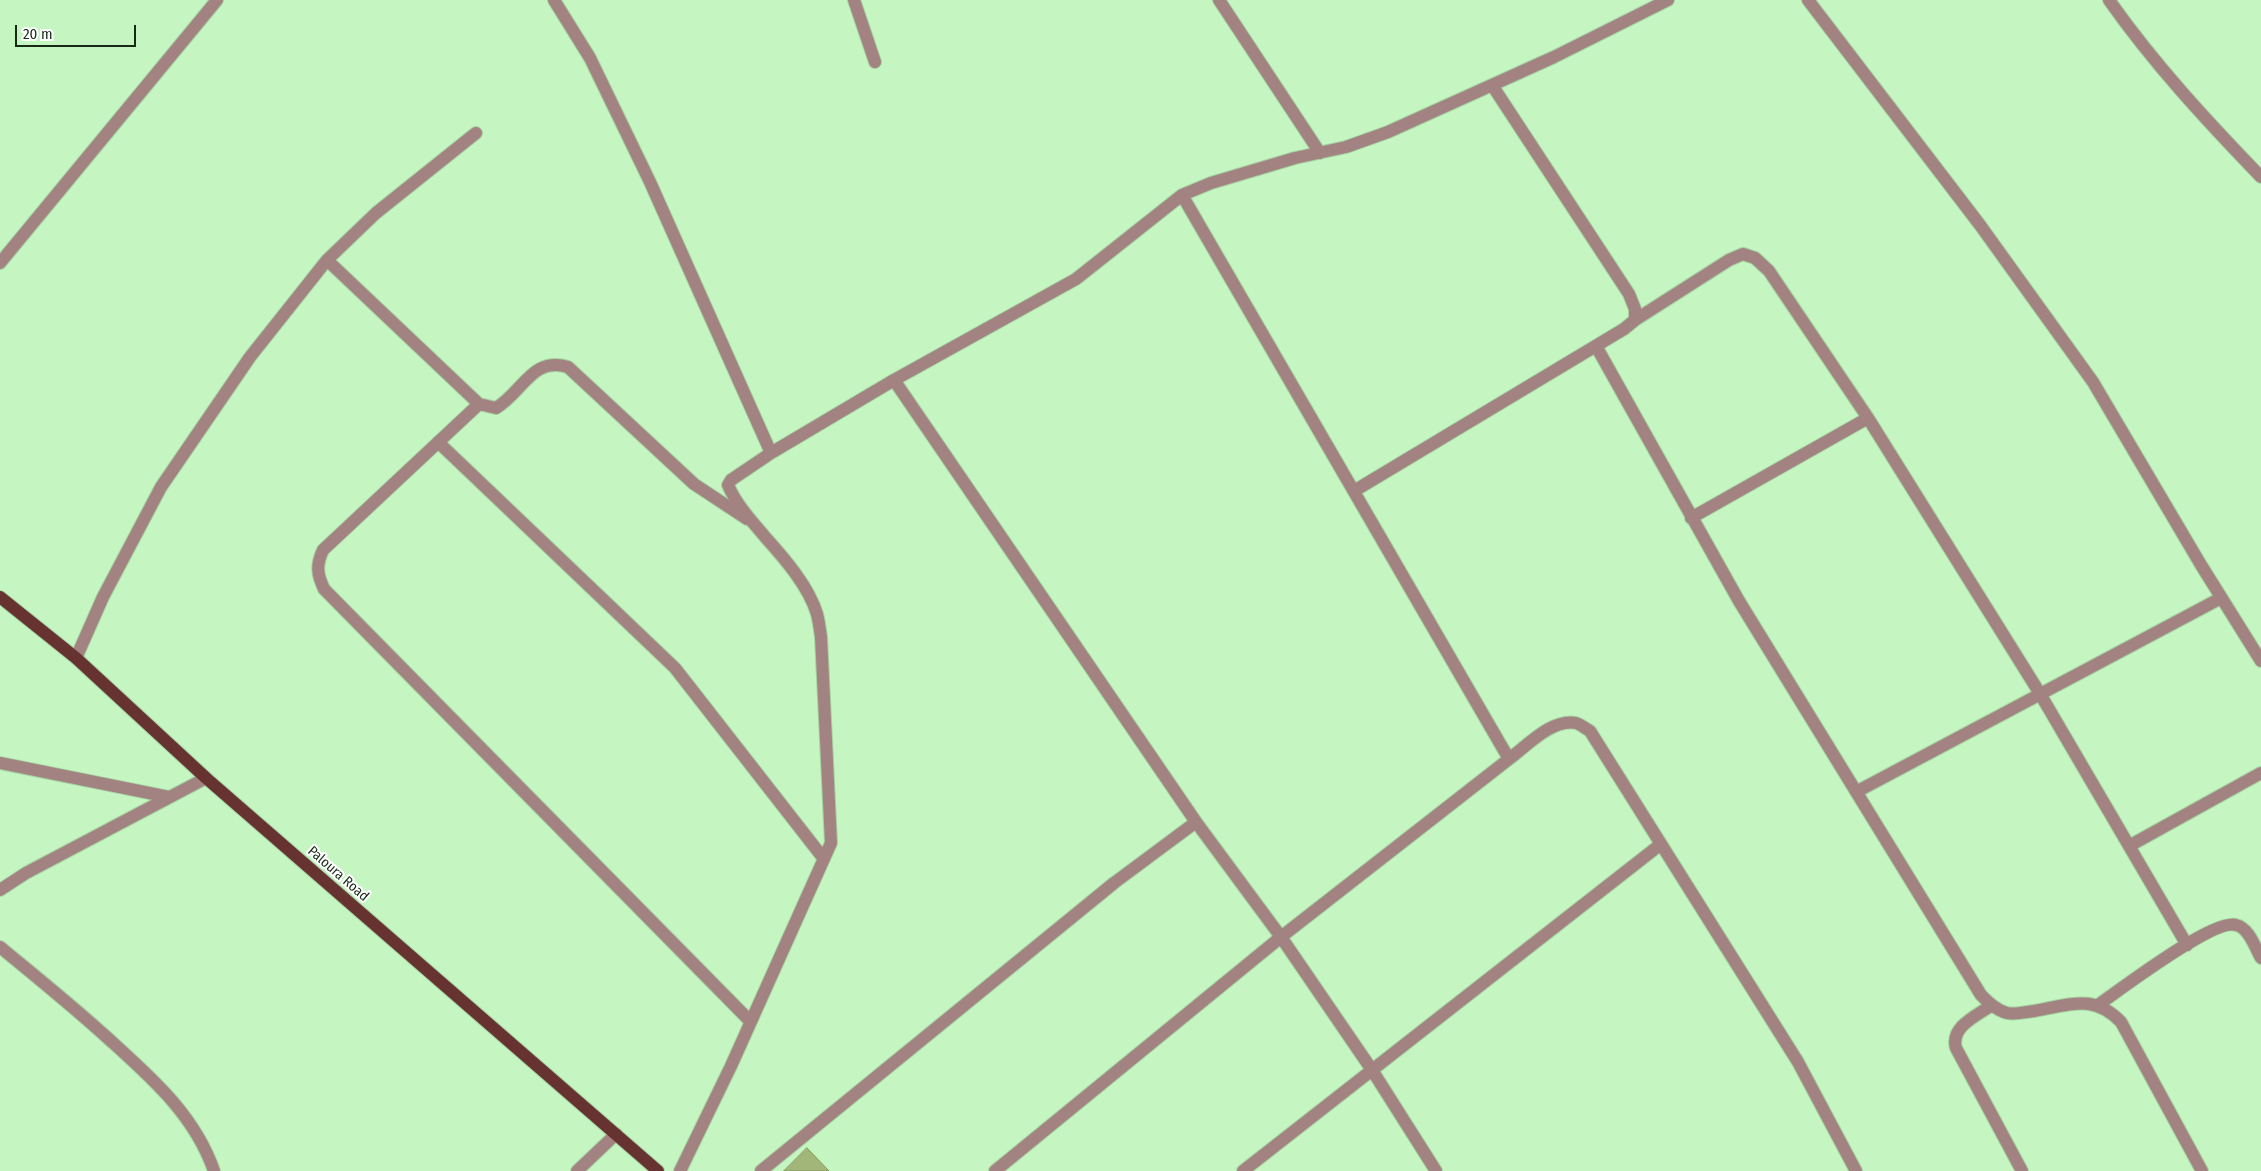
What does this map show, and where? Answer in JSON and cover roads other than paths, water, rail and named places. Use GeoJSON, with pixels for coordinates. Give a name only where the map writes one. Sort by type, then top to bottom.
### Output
{"type":"FeatureCollection","features":[{"type":"Feature","properties":{"kind":"main road","name":"Paloura Road"},"geometry":{"type":"LineString","coordinates":[[0,597],[76,658],[206,778],[658,1171]]}},
{"type":"Feature","properties":{"kind":"street"},"geometry":{"type":"LineString","coordinates":[[0,263],[217,0]]}},
{"type":"Feature","properties":{"kind":"street"},"geometry":{"type":"LineString","coordinates":[[554,0],[590,58],[612,102],[650,182],[771,453]]}},
{"type":"Feature","properties":{"kind":"street"},"geometry":{"type":"LineString","coordinates":[[854,0],[875,62]]}},
{"type":"Feature","properties":{"kind":"street"},"geometry":{"type":"LineString","coordinates":[[1219,0],[1320,153]]}},
{"type":"Feature","properties":{"kind":"street"},"geometry":{"type":"LineString","coordinates":[[748,520],[728,485],[742,471],[894,380],[1076,279],[1182,195],[1211,183],[1346,147],[1388,132],[1492,85],[1668,0]]}},
{"type":"Feature","properties":{"kind":"street"},"geometry":{"type":"LineString","coordinates":[[1808,0],[1980,225],[2093,382],[2221,598],[2261,661]]}},
{"type":"Feature","properties":{"kind":"street"},"geometry":{"type":"LineString","coordinates":[[2109,0],[2130,30],[2173,82],[2261,177]]}},
{"type":"Feature","properties":{"kind":"street"},"geometry":{"type":"LineString","coordinates":[[1492,85],[1630,294],[1635,309],[1634,320]]}},
{"type":"Feature","properties":{"kind":"street"},"geometry":{"type":"LineString","coordinates":[[76,658],[107,589],[161,486],[250,357],[327,260],[376,213],[476,133]]}},
{"type":"Feature","properties":{"kind":"street"},"geometry":{"type":"LineString","coordinates":[[1182,195],[1510,759]]}},
{"type":"Feature","properties":{"kind":"street"},"geometry":{"type":"LineString","coordinates":[[1354,490],[1624,329],[1634,320],[1729,260],[1743,254],[1755,258],[1769,271],[1868,418],[2039,692],[2187,945]]}},
{"type":"Feature","properties":{"kind":"street"},"geometry":{"type":"LineString","coordinates":[[327,260],[479,404],[496,408],[505,402],[539,367],[557,363],[568,367],[694,484],[748,520],[766,537],[792,572],[817,614],[821,637],[828,799],[832,826],[831,843],[680,1171]]}},
{"type":"Feature","properties":{"kind":"street"},"geometry":{"type":"LineString","coordinates":[[1596,346],[1739,601],[1973,984],[1992,1005],[2006,1013],[2020,1013],[2082,1003],[2098,1005],[2110,1011],[2121,1022],[2202,1171]]}},
{"type":"Feature","properties":{"kind":"street"},"geometry":{"type":"LineString","coordinates":[[894,380],[1196,822],[1281,937],[1372,1070],[1436,1171]]}},
{"type":"Feature","properties":{"kind":"street"},"geometry":{"type":"LineString","coordinates":[[479,404],[323,550],[317,561],[318,576],[324,589],[750,1021]]}},
{"type":"Feature","properties":{"kind":"street"},"geometry":{"type":"LineString","coordinates":[[1691,518],[1868,418]]}},
{"type":"Feature","properties":{"kind":"street"},"geometry":{"type":"LineString","coordinates":[[438,442],[675,668],[824,859]]}},
{"type":"Feature","properties":{"kind":"street"},"geometry":{"type":"LineString","coordinates":[[1856,792],[2039,692],[2221,598]]}},
{"type":"Feature","properties":{"kind":"street"},"geometry":{"type":"LineString","coordinates":[[995,1171],[1281,937],[1547,730],[1575,723],[1590,731],[1798,1062],[1856,1171]]}},
{"type":"Feature","properties":{"kind":"street"},"geometry":{"type":"LineString","coordinates":[[0,763],[169,797]]}},
{"type":"Feature","properties":{"kind":"street"},"geometry":{"type":"LineString","coordinates":[[2129,846],[2261,773]]}},
{"type":"Feature","properties":{"kind":"street"},"geometry":{"type":"LineString","coordinates":[[0,890],[26,873],[206,778]]}},
{"type":"Feature","properties":{"kind":"street"},"geometry":{"type":"LineString","coordinates":[[761,1171],[1114,884],[1196,822]]}},
{"type":"Feature","properties":{"kind":"street"},"geometry":{"type":"LineString","coordinates":[[1243,1171],[1661,844]]}},
{"type":"Feature","properties":{"kind":"street"},"geometry":{"type":"LineString","coordinates":[[2098,1005],[2213,928],[2224,924],[2236,924],[2243,928],[2261,958]]}},
{"type":"Feature","properties":{"kind":"street"},"geometry":{"type":"LineString","coordinates":[[0,947],[74,1007],[149,1075],[176,1105],[197,1133],[214,1171]]}},
{"type":"Feature","properties":{"kind":"street"},"geometry":{"type":"LineString","coordinates":[[1992,1005],[1957,1031],[1954,1039],[2022,1171]]}},
{"type":"Feature","properties":{"kind":"street"},"geometry":{"type":"LineString","coordinates":[[577,1171],[616,1134]]}}]}
